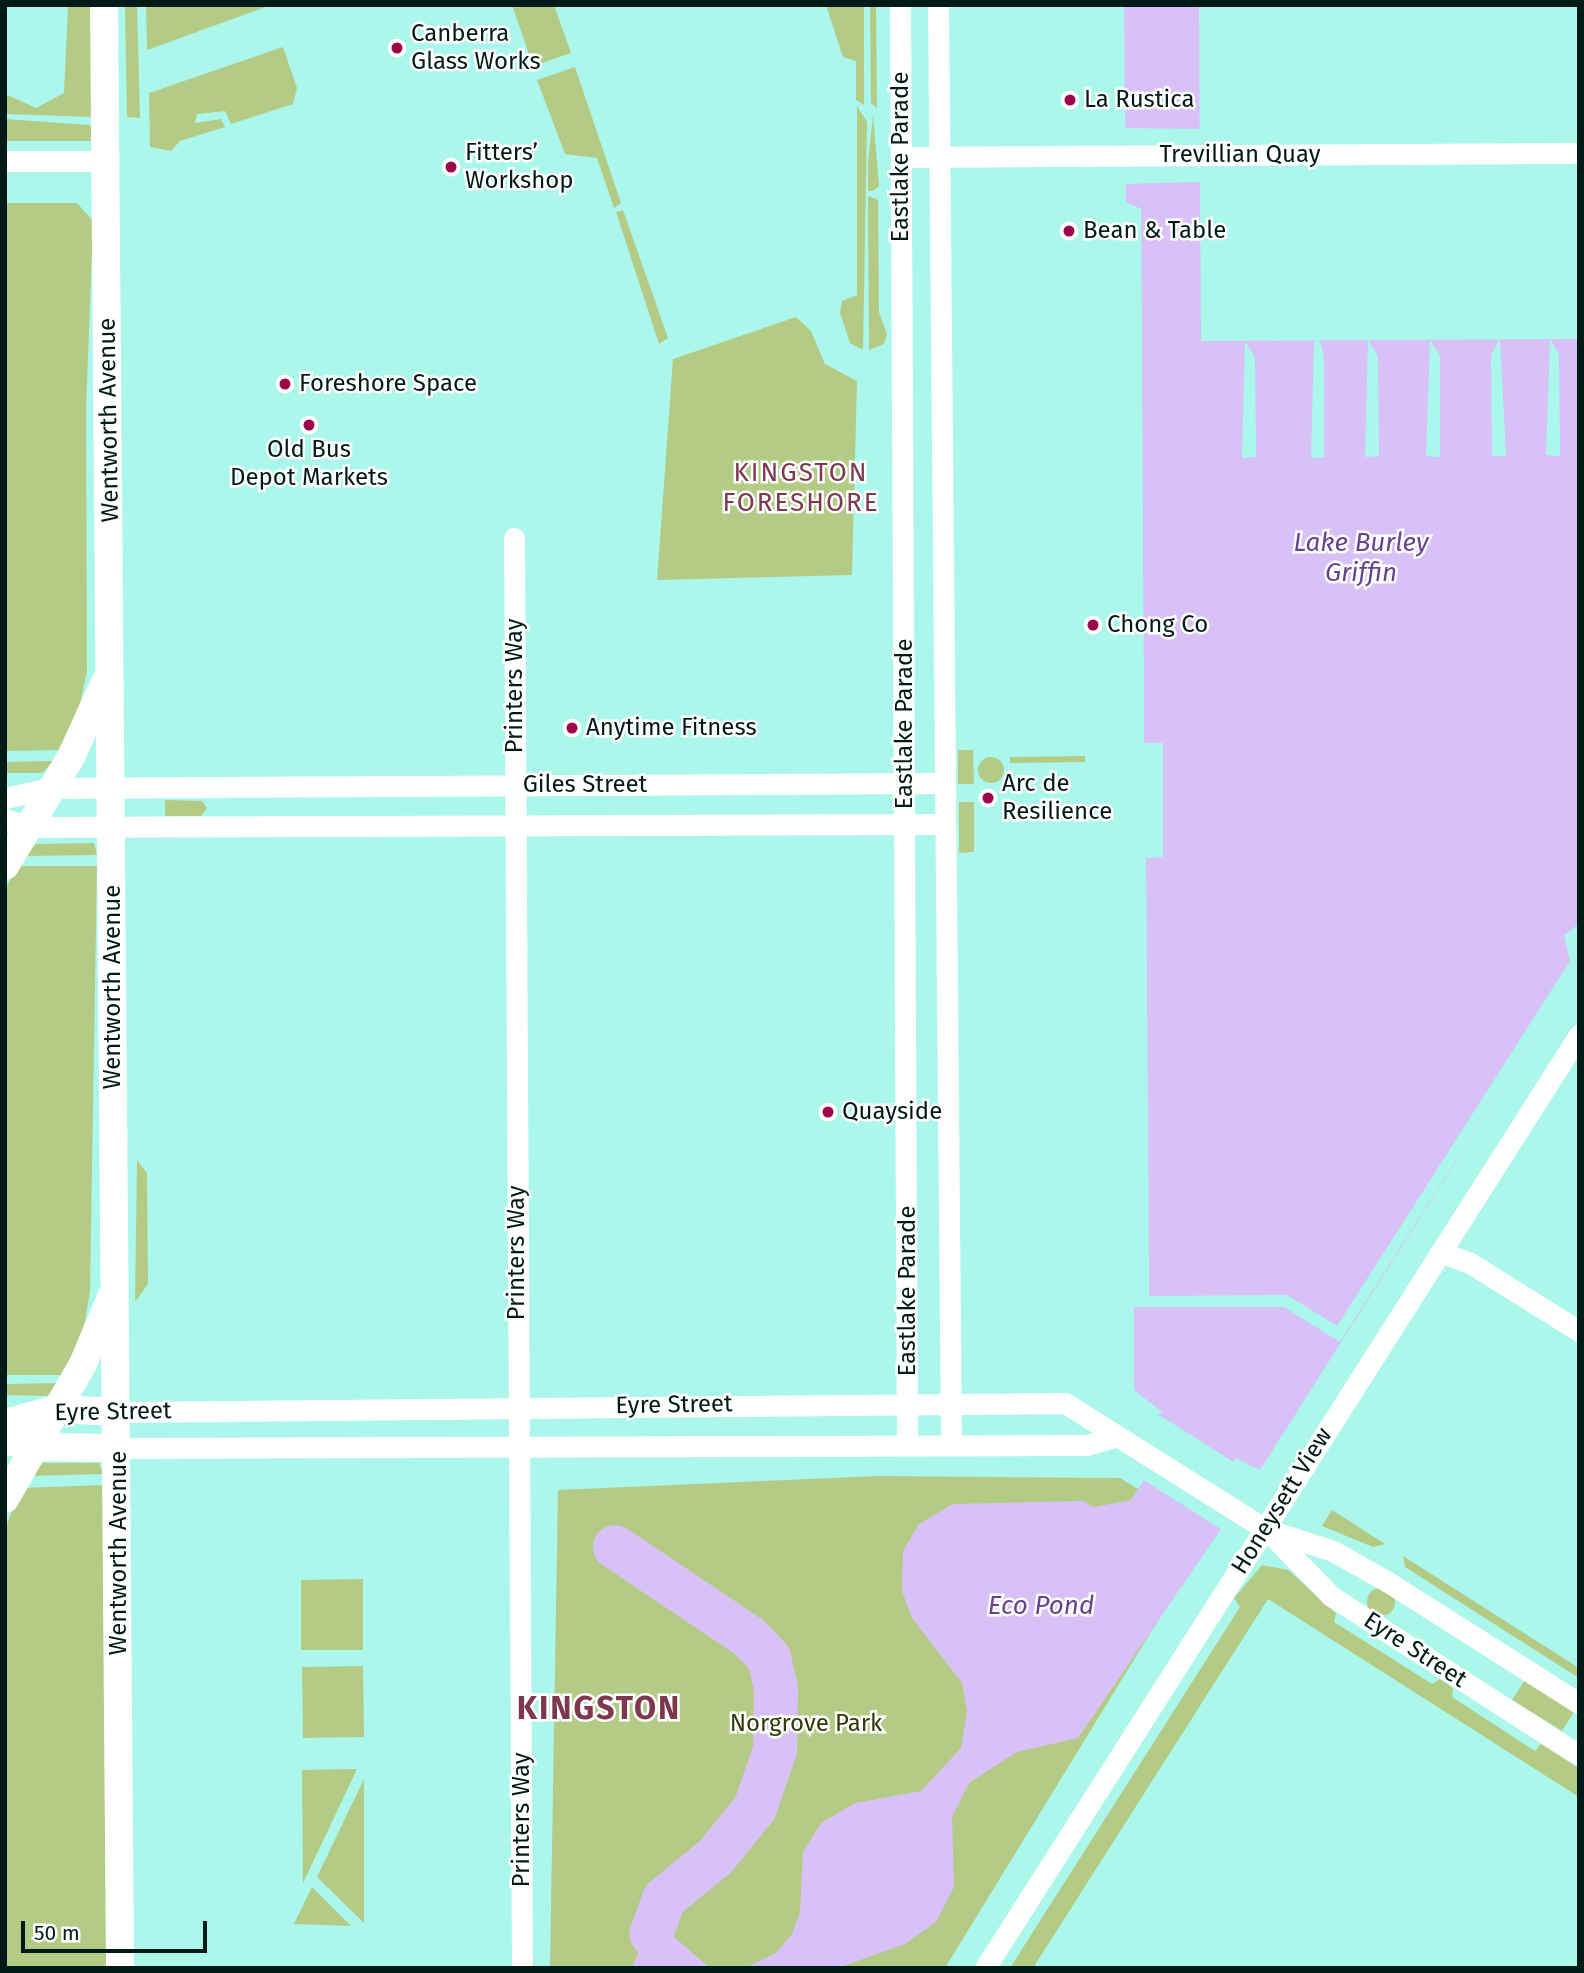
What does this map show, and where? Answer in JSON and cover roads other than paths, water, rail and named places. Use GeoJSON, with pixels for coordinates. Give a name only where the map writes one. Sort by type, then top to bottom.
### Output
{"type":"FeatureCollection","features":[{"type":"Feature","properties":{"kind":"main road","name":"Wentworth Avenue"},"geometry":{"type":"LineString","coordinates":[[104,5],[116,1284],[120,1412],[120,1968]]}},
{"type":"Feature","properties":{"kind":"main road"},"geometry":{"type":"LineString","coordinates":[[5,866],[16,823],[50,788],[111,668]]}},
{"type":"Feature","properties":{"kind":"main road"},"geometry":{"type":"LineString","coordinates":[[5,1499],[18,1443],[56,1409],[116,1284]]}},
{"type":"Feature","properties":{"kind":"main road","name":"Eyre Street"},"geometry":{"type":"LineString","coordinates":[[5,1423],[56,1409],[120,1412]]}},
{"type":"Feature","properties":{"kind":"main road","name":"Eyre Street"},"geometry":{"type":"LineString","coordinates":[[18,1443],[120,1448]]}},
{"type":"Feature","properties":{"kind":"street","name":"Eastlake Parade"},"geometry":{"type":"LineString","coordinates":[[900,5],[907,1443]]}},
{"type":"Feature","properties":{"kind":"street","name":"Eastlake Parade"},"geometry":{"type":"LineString","coordinates":[[938,5],[951,1442]]}},
{"type":"Feature","properties":{"kind":"street","name":"Trevillian Quay"},"geometry":{"type":"LineString","coordinates":[[901,157],[1579,153]]}},
{"type":"Feature","properties":{"kind":"street"},"geometry":{"type":"LineString","coordinates":[[5,161],[107,161]]}},
{"type":"Feature","properties":{"kind":"street","name":"Printers Way"},"geometry":{"type":"LineString","coordinates":[[514,538],[522,1968]]}},
{"type":"Feature","properties":{"kind":"street","name":"Giles Street"},"geometry":{"type":"LineString","coordinates":[[5,798],[50,788],[944,783]]}},
{"type":"Feature","properties":{"kind":"street"},"geometry":{"type":"LineString","coordinates":[[227,789],[227,826]]}},
{"type":"Feature","properties":{"kind":"street","name":"Giles Street"},"geometry":{"type":"LineString","coordinates":[[16,823],[112,826],[944,824]]}},
{"type":"Feature","properties":{"kind":"street","name":"Honeysett View"},"geometry":{"type":"LineString","coordinates":[[985,1968],[1579,1035]]}},
{"type":"Feature","properties":{"kind":"street"},"geometry":{"type":"LineString","coordinates":[[1440,1252],[1470,1262],[1579,1331]]}},
{"type":"Feature","properties":{"kind":"street","name":"Eyre Street"},"geometry":{"type":"LineString","coordinates":[[120,1412],[519,1410],[908,1403],[1065,1404],[1265,1528],[1333,1552],[1380,1577],[1579,1703]]}},
{"type":"Feature","properties":{"kind":"street"},"geometry":{"type":"LineString","coordinates":[[221,1410],[223,1448]]}},
{"type":"Feature","properties":{"kind":"street","name":"Eyre Street"},"geometry":{"type":"LineString","coordinates":[[120,1448],[951,1442],[1087,1445],[1115,1437]]}},
{"type":"Feature","properties":{"kind":"street","name":"Eyre Street"},"geometry":{"type":"LineString","coordinates":[[1265,1528],[1331,1595],[1579,1755]]}},
{"type":"Feature","properties":{"kind":"water","name":"Lake Burley Griffin"},"geometry":{"type":"Polygon","coordinates":[[[1124,5],[1199,5],[1201,341],[1579,339],[1579,967],[1260,1470],[1235,1463],[1156,1413],[1162,1412],[1134,1390],[1134,1307],[1148,1307],[1149,1296],[1146,857],[1163,857],[1163,743],[1144,743],[1141,209],[1126,202],[1124,5]]]}},
{"type":"Feature","properties":{"kind":"water","name":"Eco Pond"},"geometry":{"type":"Polygon","coordinates":[[[1144,1480],[1221,1529],[1078,1738],[1017,1752],[969,1783],[952,1817],[954,1887],[936,1922],[905,1944],[838,1968],[745,1968],[776,1953],[792,1934],[800,1912],[803,1852],[821,1823],[855,1803],[921,1791],[961,1748],[967,1711],[962,1683],[912,1618],[902,1591],[903,1551],[918,1525],[952,1504],[1083,1501],[1094,1507],[1131,1500],[1144,1480]]]}},
{"type":"Feature","properties":{"kind":"water"},"geometry":{"type":"Polygon","coordinates":[[[652,1918],[710,1968],[632,1968],[652,1918]]]}},
{"type":"Feature","properties":{"kind":"waterway"},"geometry":{"type":"LineString","coordinates":[[615,1547],[749,1637],[769,1658],[776,1688],[775,1750],[755,1808],[716,1856],[664,1899],[651,1934]]}},
{"type":"Feature","properties":{"kind":"place","name":"Canberra Glass Works"},"geometry":{"type":"Point","coordinates":[397,48]}},
{"type":"Feature","properties":{"kind":"place","name":"La Rustica"},"geometry":{"type":"Point","coordinates":[1070,100]}},
{"type":"Feature","properties":{"kind":"place","name":"Fitters’ Workshop"},"geometry":{"type":"Point","coordinates":[451,167]}},
{"type":"Feature","properties":{"kind":"place","name":"Bean & Table"},"geometry":{"type":"Point","coordinates":[1069,231]}},
{"type":"Feature","properties":{"kind":"place","name":"Foreshore Space"},"geometry":{"type":"Point","coordinates":[285,384]}},
{"type":"Feature","properties":{"kind":"place","name":"Old Bus Depot Markets"},"geometry":{"type":"Point","coordinates":[309,425]}},
{"type":"Feature","properties":{"kind":"place","name":"Chong Co"},"geometry":{"type":"Point","coordinates":[1093,625]}},
{"type":"Feature","properties":{"kind":"place","name":"Anytime Fitness"},"geometry":{"type":"Point","coordinates":[572,728]}},
{"type":"Feature","properties":{"kind":"place","name":"Arc de Resilience"},"geometry":{"type":"Point","coordinates":[988,798]}},
{"type":"Feature","properties":{"kind":"place","name":"Quayside"},"geometry":{"type":"Point","coordinates":[828,1112]}},
{"type":"Feature","properties":{"kind":"district","name":"KINGSTON FORESHORE"},"geometry":{"type":"Point","coordinates":[801,488]}},
{"type":"Feature","properties":{"kind":"district","name":"KINGSTON"},"geometry":{"type":"Point","coordinates":[599,1708]}},
{"type":"Feature","properties":{"kind":"park label","name":"Norgrove Park"},"geometry":{"type":"Point","coordinates":[806,1724]}}]}
